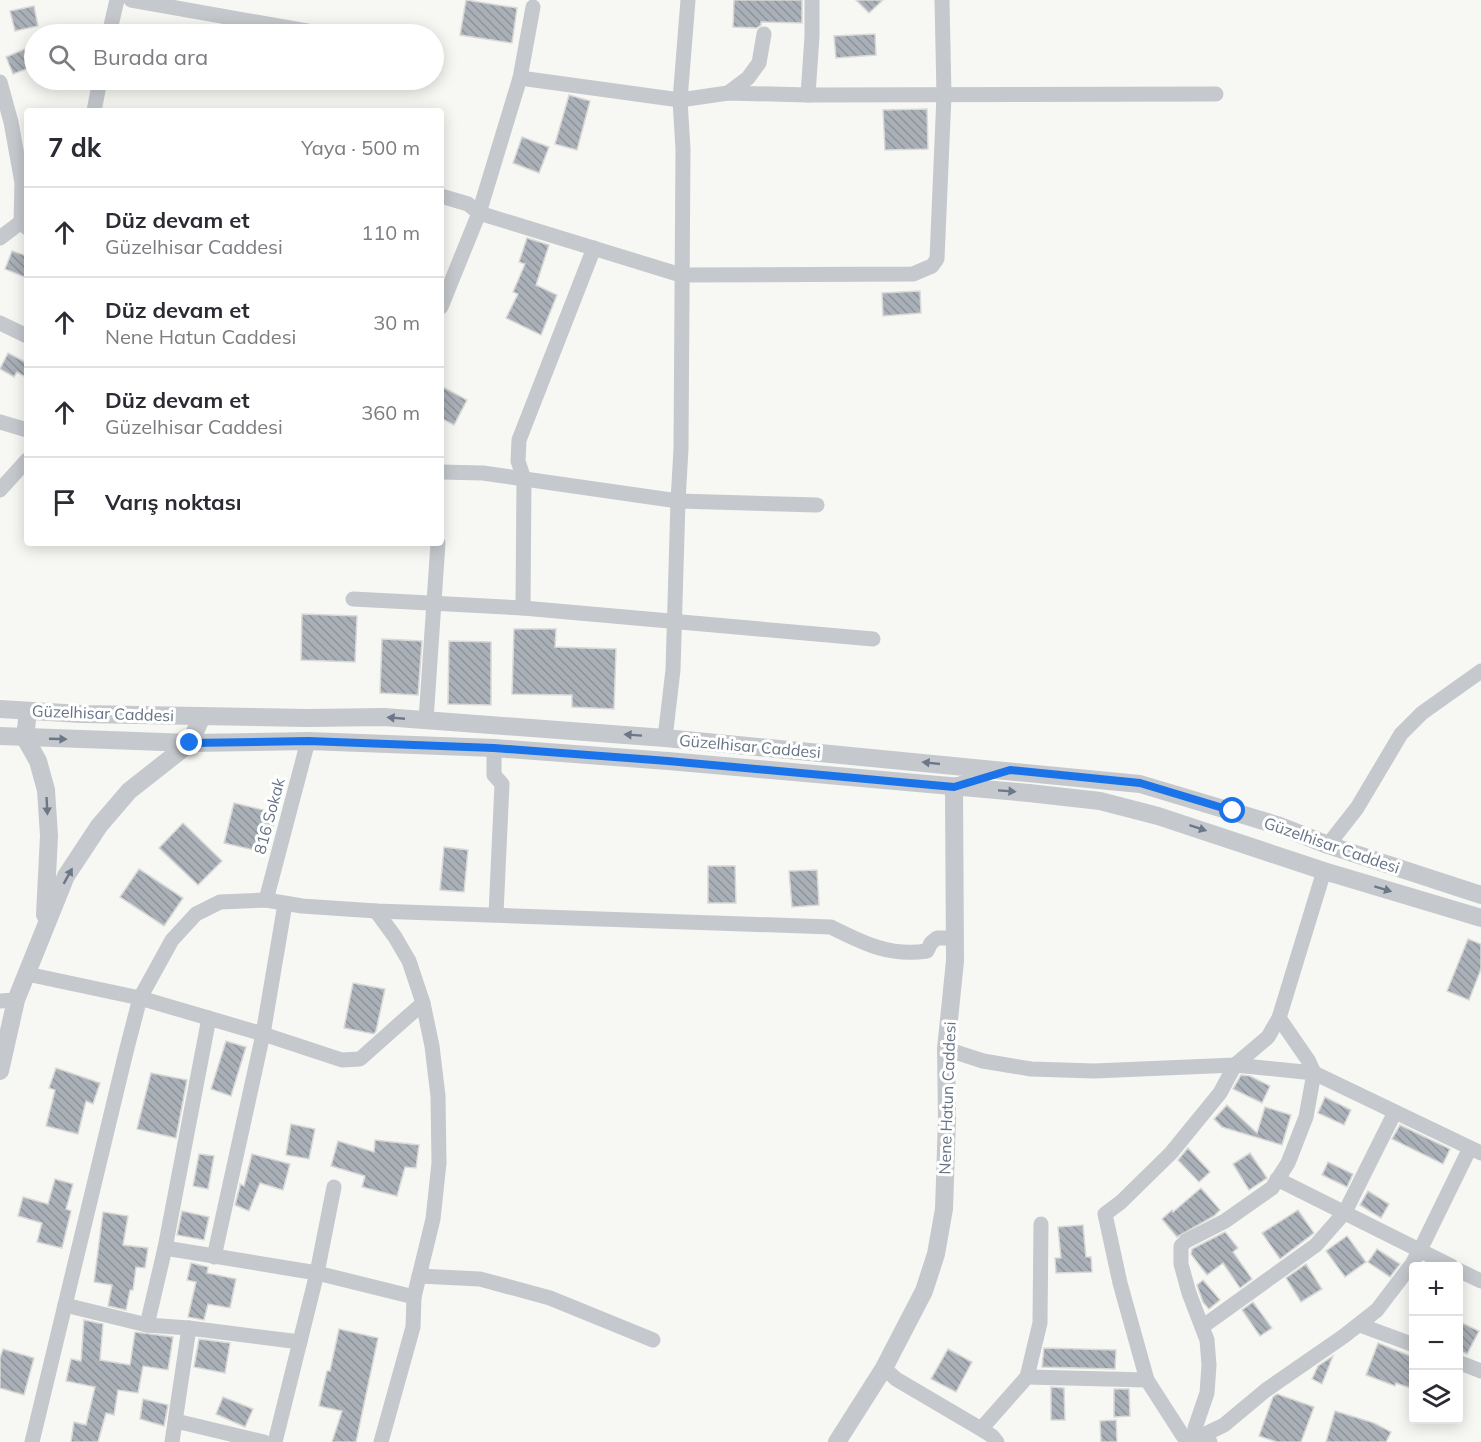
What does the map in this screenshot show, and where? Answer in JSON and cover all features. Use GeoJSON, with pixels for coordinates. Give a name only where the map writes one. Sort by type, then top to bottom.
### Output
{"type":"FeatureCollection","features":[{"type":"Feature","properties":{"kind":"street"},"geometry":{"type":"LineString","coordinates":[[112,24],[117,0]]}},
{"type":"Feature","properties":{"kind":"street"},"geometry":{"type":"LineString","coordinates":[[131,0],[267,24]]}},
{"type":"Feature","properties":{"kind":"street"},"geometry":{"type":"LineString","coordinates":[[665,738],[673,670],[681,449],[683,149],[680,100],[688,0]]}},
{"type":"Feature","properties":{"kind":"street"},"geometry":{"type":"LineString","coordinates":[[808,95],[812,0]]}},
{"type":"Feature","properties":{"kind":"street"},"geometry":{"type":"LineString","coordinates":[[444,197],[468,204],[479,213],[681,275],[913,274],[932,266],[937,259],[944,95],[942,0]]}},
{"type":"Feature","properties":{"kind":"street"},"geometry":{"type":"LineString","coordinates":[[444,300],[479,213],[520,78],[533,7]]}},
{"type":"Feature","properties":{"kind":"street"},"geometry":{"type":"LineString","coordinates":[[728,93],[748,78],[759,63],[764,34]]}},
{"type":"Feature","properties":{"kind":"street"},"geometry":{"type":"LineString","coordinates":[[520,78],[680,100],[728,93],[808,95],[1216,94]]}},
{"type":"Feature","properties":{"kind":"street"},"geometry":{"type":"LineString","coordinates":[[0,82],[2,102],[11,122],[22,183],[24,225],[0,238]]}},
{"type":"Feature","properties":{"kind":"street"},"geometry":{"type":"LineString","coordinates":[[95,108],[98,90]]}},
{"type":"Feature","properties":{"kind":"street"},"geometry":{"type":"LineString","coordinates":[[11,122],[24,127]]}},
{"type":"Feature","properties":{"kind":"street"},"geometry":{"type":"LineString","coordinates":[[523,608],[524,479],[518,461],[519,440],[594,248]]}},
{"type":"Feature","properties":{"kind":"street"},"geometry":{"type":"LineString","coordinates":[[0,323],[24,335]]}},
{"type":"Feature","properties":{"kind":"street"},"geometry":{"type":"LineString","coordinates":[[0,422],[24,429]]}},
{"type":"Feature","properties":{"kind":"street"},"geometry":{"type":"LineString","coordinates":[[0,490],[24,463]]}},
{"type":"Feature","properties":{"kind":"street"},"geometry":{"type":"LineString","coordinates":[[444,472],[483,473],[678,501],[817,505]]}},
{"type":"Feature","properties":{"kind":"street"},"geometry":{"type":"LineString","coordinates":[[426,720],[438,546]]}},
{"type":"Feature","properties":{"kind":"street"},"geometry":{"type":"LineString","coordinates":[[353,599],[523,608],[873,639]]}},
{"type":"Feature","properties":{"kind":"street"},"geometry":{"type":"LineString","coordinates":[[1328,845],[1357,808],[1401,734],[1422,713],[1481,671]]}},
{"type":"Feature","properties":{"kind":"street","name":"Güzelhisar Caddesi"},"geometry":{"type":"LineString","coordinates":[[0,709],[81,714],[384,717],[665,738],[1140,783],[1277,825],[1328,845],[1481,895]]}},
{"type":"Feature","properties":{"kind":"street"},"geometry":{"type":"LineString","coordinates":[[28,711],[25,738],[38,761],[46,790],[49,836],[44,929]]}},
{"type":"Feature","properties":{"kind":"street"},"geometry":{"type":"LineString","coordinates":[[0,1071],[8,1000],[27,974],[66,876],[99,826],[129,790],[190,743],[202,716]]}},
{"type":"Feature","properties":{"kind":"street","name":"Güzelhisar Caddesi"},"geometry":{"type":"LineString","coordinates":[[0,736],[190,743],[308,741],[494,748],[668,761],[1101,801],[1158,816],[1324,871],[1481,918]]}},
{"type":"Feature","properties":{"kind":"street","name":"816 Sokak"},"geometry":{"type":"LineString","coordinates":[[266,900],[308,741]]}},
{"type":"Feature","properties":{"kind":"street"},"geometry":{"type":"LineString","coordinates":[[494,748],[494,775],[502,784],[496,914]]}},
{"type":"Feature","properties":{"kind":"street"},"geometry":{"type":"LineString","coordinates":[[954,787],[1010,770]]}},
{"type":"Feature","properties":{"kind":"street","name":"Nene Hatun Caddesi"},"geometry":{"type":"LineString","coordinates":[[837,1442],[884,1368],[924,1291],[936,1254],[944,1209],[947,1119],[946,1049],[955,961],[954,787]]}},
{"type":"Feature","properties":{"kind":"street"},"geometry":{"type":"LineString","coordinates":[[1198,1441],[1183,1436],[1162,1407],[1147,1380],[1120,1282],[1105,1214],[1121,1202],[1171,1153],[1220,1093],[1234,1065],[1268,1037],[1279,1018],[1324,871]]}},
{"type":"Feature","properties":{"kind":"street"},"geometry":{"type":"LineString","coordinates":[[32,1442],[140,998],[172,940],[196,914],[220,902],[266,900],[285,904],[376,911],[831,927],[883,951],[927,951],[937,938],[955,938]]}},
{"type":"Feature","properties":{"kind":"street"},"geometry":{"type":"LineString","coordinates":[[214,1257],[263,1034],[285,904]]}},
{"type":"Feature","properties":{"kind":"street"},"geometry":{"type":"LineString","coordinates":[[376,911],[409,961],[423,1003],[432,1046],[438,1096],[439,1163],[433,1219],[414,1297],[413,1327],[381,1442]]}},
{"type":"Feature","properties":{"kind":"street"},"geometry":{"type":"LineString","coordinates":[[27,974],[140,998],[342,1060],[360,1059],[423,1003]]}},
{"type":"Feature","properties":{"kind":"street"},"geometry":{"type":"LineString","coordinates":[[147,1325],[165,1248],[209,1018]]}},
{"type":"Feature","properties":{"kind":"street"},"geometry":{"type":"LineString","coordinates":[[1198,1441],[1195,1428],[1207,1392],[1209,1365],[1207,1340],[1189,1293],[1181,1264],[1181,1246],[1186,1241],[1225,1221],[1272,1188],[1288,1163],[1305,1117],[1314,1073],[1308,1060],[1279,1018]]}},
{"type":"Feature","properties":{"kind":"street"},"geometry":{"type":"LineString","coordinates":[[946,1049],[983,1060],[1031,1068],[1094,1071],[1234,1065],[1314,1073],[1475,1151],[1452,1188],[1419,1251],[1377,1310],[1360,1325],[1266,1390],[1224,1425],[1198,1441]]}},
{"type":"Feature","properties":{"kind":"street"},"geometry":{"type":"LineString","coordinates":[[1202,1327],[1316,1245],[1345,1212],[1395,1112]]}},
{"type":"Feature","properties":{"kind":"street"},"geometry":{"type":"LineString","coordinates":[[1277,1179],[1442,1262]]}},
{"type":"Feature","properties":{"kind":"street"},"geometry":{"type":"LineString","coordinates":[[275,1442],[317,1273],[334,1187]]}},
{"type":"Feature","properties":{"kind":"street"},"geometry":{"type":"LineString","coordinates":[[981,1429],[1027,1377],[1040,1323],[1041,1224]]}},
{"type":"Feature","properties":{"kind":"street"},"geometry":{"type":"LineString","coordinates":[[165,1248],[317,1273],[414,1297]]}},
{"type":"Feature","properties":{"kind":"street"},"geometry":{"type":"LineString","coordinates":[[1463,1272],[1481,1281]]}},
{"type":"Feature","properties":{"kind":"street"},"geometry":{"type":"LineString","coordinates":[[419,1275],[480,1279],[550,1298],[653,1340]]}},
{"type":"Feature","properties":{"kind":"street"},"geometry":{"type":"LineString","coordinates":[[65,1305],[147,1325],[300,1342]]}},
{"type":"Feature","properties":{"kind":"street"},"geometry":{"type":"LineString","coordinates":[[1360,1325],[1409,1343]]}},
{"type":"Feature","properties":{"kind":"street"},"geometry":{"type":"LineString","coordinates":[[172,1442],[189,1328]]}},
{"type":"Feature","properties":{"kind":"street"},"geometry":{"type":"LineString","coordinates":[[1463,1364],[1481,1371]]}},
{"type":"Feature","properties":{"kind":"street"},"geometry":{"type":"LineString","coordinates":[[884,1368],[896,1379],[981,1429],[997,1442]]}},
{"type":"Feature","properties":{"kind":"street"},"geometry":{"type":"LineString","coordinates":[[1027,1377],[1147,1380]]}},
{"type":"Feature","properties":{"kind":"street"},"geometry":{"type":"LineString","coordinates":[[176,1421],[264,1442]]}},
{"type":"Feature","properties":{"kind":"building"},"geometry":{"type":"Polygon","coordinates":[[[466,0],[517,8],[512,43],[460,35],[466,0]]]}},
{"type":"Feature","properties":{"kind":"building"},"geometry":{"type":"Polygon","coordinates":[[[734,0],[802,0],[802,23],[761,22],[757,28],[733,27],[734,0]]]}},
{"type":"Feature","properties":{"kind":"building"},"geometry":{"type":"Polygon","coordinates":[[[856,0],[883,0],[869,13],[856,0]]]}},
{"type":"Feature","properties":{"kind":"building"},"geometry":{"type":"Polygon","coordinates":[[[34,6],[38,24],[24,24],[24,29],[15,31],[10,11],[34,6]]]}},
{"type":"Feature","properties":{"kind":"building"},"geometry":{"type":"Polygon","coordinates":[[[875,34],[876,55],[836,58],[834,36],[875,34]]]}},
{"type":"Feature","properties":{"kind":"building"},"geometry":{"type":"Polygon","coordinates":[[[24,49],[24,70],[13,74],[6,57],[24,49]]]}},
{"type":"Feature","properties":{"kind":"building"},"geometry":{"type":"Polygon","coordinates":[[[569,95],[590,101],[577,150],[555,144],[569,95]]]}},
{"type":"Feature","properties":{"kind":"building"},"geometry":{"type":"Polygon","coordinates":[[[927,109],[928,149],[885,150],[883,110],[927,109]]]}},
{"type":"Feature","properties":{"kind":"building"},"geometry":{"type":"Polygon","coordinates":[[[522,137],[549,147],[539,173],[513,163],[522,137]]]}},
{"type":"Feature","properties":{"kind":"building"},"geometry":{"type":"Polygon","coordinates":[[[527,238],[549,245],[536,285],[557,295],[541,335],[506,318],[518,294],[513,292],[525,264],[519,262],[527,238]]]}},
{"type":"Feature","properties":{"kind":"building"},"geometry":{"type":"Polygon","coordinates":[[[12,251],[24,255],[24,277],[5,269],[12,251]]]}},
{"type":"Feature","properties":{"kind":"building"},"geometry":{"type":"Polygon","coordinates":[[[920,291],[921,313],[883,316],[882,293],[920,291]]]}},
{"type":"Feature","properties":{"kind":"building"},"geometry":{"type":"Polygon","coordinates":[[[8,353],[24,361],[24,376],[17,372],[14,377],[0,369],[8,353]]]}},
{"type":"Feature","properties":{"kind":"building"},"geometry":{"type":"Polygon","coordinates":[[[444,388],[467,400],[454,425],[444,420],[444,388]]]}},
{"type":"Feature","properties":{"kind":"building"},"geometry":{"type":"Polygon","coordinates":[[[302,614],[357,616],[355,662],[301,660],[302,614]]]}},
{"type":"Feature","properties":{"kind":"building"},"geometry":{"type":"Polygon","coordinates":[[[514,629],[556,629],[555,647],[616,649],[614,709],[572,707],[572,695],[512,694],[514,629]]]}},
{"type":"Feature","properties":{"kind":"building"},"geometry":{"type":"Polygon","coordinates":[[[382,639],[422,641],[418,695],[380,693],[382,639]]]}},
{"type":"Feature","properties":{"kind":"building"},"geometry":{"type":"Polygon","coordinates":[[[449,641],[491,642],[491,705],[448,704],[449,641]]]}},
{"type":"Feature","properties":{"kind":"building"},"geometry":{"type":"Polygon","coordinates":[[[234,803],[276,813],[267,853],[224,843],[234,803]]]}},
{"type":"Feature","properties":{"kind":"building"},"geometry":{"type":"Polygon","coordinates":[[[183,823],[222,861],[198,885],[159,848],[183,823]]]}},
{"type":"Feature","properties":{"kind":"building"},"geometry":{"type":"Polygon","coordinates":[[[444,847],[468,850],[464,892],[440,890],[444,847]]]}},
{"type":"Feature","properties":{"kind":"building"},"geometry":{"type":"Polygon","coordinates":[[[708,866],[735,866],[736,903],[708,903],[708,866]]]}},
{"type":"Feature","properties":{"kind":"building"},"geometry":{"type":"Polygon","coordinates":[[[139,869],[183,898],[164,926],[120,897],[139,869]]]}},
{"type":"Feature","properties":{"kind":"building"},"geometry":{"type":"Polygon","coordinates":[[[817,870],[819,905],[792,907],[789,871],[817,870]]]}},
{"type":"Feature","properties":{"kind":"building"},"geometry":{"type":"Polygon","coordinates":[[[1468,939],[1481,944],[1481,969],[1469,1000],[1447,991],[1468,939]]]}},
{"type":"Feature","properties":{"kind":"building"},"geometry":{"type":"Polygon","coordinates":[[[353,983],[385,989],[374,1034],[344,1028],[353,983]]]}},
{"type":"Feature","properties":{"kind":"building"},"geometry":{"type":"Polygon","coordinates":[[[226,1041],[246,1047],[231,1096],[211,1089],[226,1041]]]}},
{"type":"Feature","properties":{"kind":"building"},"geometry":{"type":"Polygon","coordinates":[[[56,1068],[100,1083],[93,1104],[86,1101],[78,1134],[46,1126],[55,1090],[49,1088],[56,1068]]]}},
{"type":"Feature","properties":{"kind":"building"},"geometry":{"type":"Polygon","coordinates":[[[151,1073],[187,1080],[176,1138],[137,1129],[151,1073]]]}},
{"type":"Feature","properties":{"kind":"building"},"geometry":{"type":"Polygon","coordinates":[[[1241,1075],[1250,1076],[1270,1086],[1262,1103],[1233,1089],[1241,1075]]]}},
{"type":"Feature","properties":{"kind":"building"},"geometry":{"type":"Polygon","coordinates":[[[1325,1097],[1351,1110],[1344,1125],[1318,1113],[1325,1097]]]}},
{"type":"Feature","properties":{"kind":"building"},"geometry":{"type":"Polygon","coordinates":[[[1227,1105],[1257,1133],[1265,1107],[1291,1115],[1282,1145],[1222,1127],[1214,1119],[1227,1105]]]}},
{"type":"Feature","properties":{"kind":"building"},"geometry":{"type":"Polygon","coordinates":[[[291,1124],[315,1129],[309,1159],[286,1155],[291,1124]]]}},
{"type":"Feature","properties":{"kind":"building"},"geometry":{"type":"Polygon","coordinates":[[[1400,1125],[1450,1149],[1443,1164],[1392,1139],[1400,1125]]]}},
{"type":"Feature","properties":{"kind":"building"},"geometry":{"type":"Polygon","coordinates":[[[375,1140],[419,1145],[416,1168],[405,1167],[397,1196],[362,1187],[365,1176],[331,1166],[338,1141],[374,1152],[375,1140]]]}},
{"type":"Feature","properties":{"kind":"building"},"geometry":{"type":"Polygon","coordinates":[[[1188,1148],[1210,1172],[1199,1182],[1178,1160],[1188,1148]]]}},
{"type":"Feature","properties":{"kind":"building"},"geometry":{"type":"Polygon","coordinates":[[[1250,1153],[1267,1178],[1249,1190],[1233,1164],[1250,1153]]]}},
{"type":"Feature","properties":{"kind":"building"},"geometry":{"type":"Polygon","coordinates":[[[199,1154],[214,1156],[208,1189],[193,1186],[199,1154]]]}},
{"type":"Feature","properties":{"kind":"building"},"geometry":{"type":"Polygon","coordinates":[[[252,1154],[290,1164],[283,1190],[260,1183],[249,1211],[235,1205],[240,1184],[244,1186],[252,1154]]]}},
{"type":"Feature","properties":{"kind":"building"},"geometry":{"type":"Polygon","coordinates":[[[1328,1162],[1353,1174],[1347,1187],[1322,1175],[1328,1162]]]}},
{"type":"Feature","properties":{"kind":"building"},"geometry":{"type":"Polygon","coordinates":[[[55,1179],[73,1184],[66,1209],[71,1211],[62,1248],[37,1242],[42,1223],[18,1216],[23,1197],[48,1204],[55,1179]]]}},
{"type":"Feature","properties":{"kind":"building"},"geometry":{"type":"Polygon","coordinates":[[[1201,1188],[1220,1210],[1214,1216],[1177,1237],[1162,1219],[1201,1188]]]}},
{"type":"Feature","properties":{"kind":"building"},"geometry":{"type":"Polygon","coordinates":[[[1368,1191],[1389,1204],[1381,1218],[1360,1205],[1368,1191]]]}},
{"type":"Feature","properties":{"kind":"building"},"geometry":{"type":"Polygon","coordinates":[[[1298,1210],[1314,1233],[1280,1259],[1262,1233],[1298,1210]]]}},
{"type":"Feature","properties":{"kind":"building"},"geometry":{"type":"Polygon","coordinates":[[[182,1211],[209,1217],[204,1240],[177,1235],[182,1211]]]}},
{"type":"Feature","properties":{"kind":"building"},"geometry":{"type":"Polygon","coordinates":[[[103,1212],[128,1216],[123,1245],[148,1248],[145,1268],[136,1267],[133,1290],[130,1290],[126,1310],[108,1306],[112,1285],[94,1282],[103,1212]]]}},
{"type":"Feature","properties":{"kind":"building"},"geometry":{"type":"Polygon","coordinates":[[[1083,1225],[1086,1257],[1091,1257],[1092,1272],[1056,1273],[1055,1258],[1061,1258],[1058,1227],[1083,1225]]]}},
{"type":"Feature","properties":{"kind":"building"},"geometry":{"type":"Polygon","coordinates":[[[1225,1232],[1238,1248],[1233,1252],[1252,1279],[1240,1288],[1223,1263],[1207,1275],[1191,1254],[1192,1249],[1225,1232]]]}},
{"type":"Feature","properties":{"kind":"building"},"geometry":{"type":"Polygon","coordinates":[[[1347,1236],[1366,1262],[1345,1277],[1326,1251],[1347,1236]]]}},
{"type":"Feature","properties":{"kind":"building"},"geometry":{"type":"Polygon","coordinates":[[[1377,1249],[1400,1264],[1390,1277],[1368,1262],[1377,1249]]]}},
{"type":"Feature","properties":{"kind":"building"},"geometry":{"type":"Polygon","coordinates":[[[191,1263],[208,1267],[207,1273],[236,1279],[230,1308],[208,1304],[204,1320],[188,1317],[196,1282],[187,1280],[191,1263]]]}},
{"type":"Feature","properties":{"kind":"building"},"geometry":{"type":"Polygon","coordinates":[[[1306,1264],[1322,1289],[1301,1302],[1286,1278],[1306,1264]]]}},
{"type":"Feature","properties":{"kind":"building"},"geometry":{"type":"Polygon","coordinates":[[[1203,1280],[1220,1300],[1209,1309],[1203,1302],[1197,1285],[1203,1280]]]}},
{"type":"Feature","properties":{"kind":"building"},"geometry":{"type":"Polygon","coordinates":[[[1253,1302],[1272,1328],[1260,1336],[1242,1310],[1253,1302]]]}},
{"type":"Feature","properties":{"kind":"building"},"geometry":{"type":"Polygon","coordinates":[[[84,1320],[103,1324],[100,1360],[130,1365],[135,1332],[173,1337],[168,1370],[143,1366],[138,1393],[118,1390],[114,1415],[106,1413],[98,1442],[71,1442],[74,1422],[86,1425],[95,1387],[66,1381],[71,1359],[81,1361],[84,1320]]]}},
{"type":"Feature","properties":{"kind":"building"},"geometry":{"type":"Polygon","coordinates":[[[1463,1323],[1479,1331],[1467,1354],[1463,1352],[1463,1323]]]}},
{"type":"Feature","properties":{"kind":"building"},"geometry":{"type":"Polygon","coordinates":[[[339,1329],[378,1338],[356,1442],[332,1442],[342,1411],[319,1406],[327,1371],[330,1371],[339,1329]]]}},
{"type":"Feature","properties":{"kind":"building"},"geometry":{"type":"Polygon","coordinates":[[[199,1339],[230,1343],[225,1373],[194,1367],[199,1339]]]}},
{"type":"Feature","properties":{"kind":"building"},"geometry":{"type":"Polygon","coordinates":[[[1378,1343],[1409,1355],[1409,1388],[1396,1383],[1395,1386],[1366,1375],[1378,1343]]]}},
{"type":"Feature","properties":{"kind":"building"},"geometry":{"type":"Polygon","coordinates":[[[1044,1348],[1116,1350],[1115,1369],[1042,1367],[1044,1348]]]}},
{"type":"Feature","properties":{"kind":"building"},"geometry":{"type":"Polygon","coordinates":[[[3,1349],[34,1358],[24,1395],[0,1388],[0,1358],[3,1349]]]}},
{"type":"Feature","properties":{"kind":"building"},"geometry":{"type":"Polygon","coordinates":[[[948,1349],[972,1362],[956,1392],[931,1379],[948,1349]]]}},
{"type":"Feature","properties":{"kind":"building"},"geometry":{"type":"Polygon","coordinates":[[[1333,1356],[1322,1384],[1312,1379],[1318,1366],[1333,1356]]]}},
{"type":"Feature","properties":{"kind":"building"},"geometry":{"type":"Polygon","coordinates":[[[1051,1387],[1064,1388],[1065,1420],[1051,1420],[1051,1387]]]}},
{"type":"Feature","properties":{"kind":"building"},"geometry":{"type":"Polygon","coordinates":[[[1114,1389],[1129,1389],[1130,1416],[1114,1417],[1114,1389]]]}},
{"type":"Feature","properties":{"kind":"building"},"geometry":{"type":"Polygon","coordinates":[[[1277,1394],[1314,1407],[1301,1442],[1277,1442],[1259,1436],[1273,1397],[1277,1394]]]}},
{"type":"Feature","properties":{"kind":"building"},"geometry":{"type":"Polygon","coordinates":[[[223,1397],[253,1409],[245,1427],[216,1414],[223,1397]]]}},
{"type":"Feature","properties":{"kind":"building"},"geometry":{"type":"Polygon","coordinates":[[[143,1399],[168,1405],[164,1426],[140,1419],[143,1399]]]}},
{"type":"Feature","properties":{"kind":"building"},"geometry":{"type":"Polygon","coordinates":[[[1335,1411],[1374,1423],[1391,1432],[1386,1442],[1326,1442],[1335,1411]]]}},
{"type":"Feature","properties":{"kind":"building"},"geometry":{"type":"Polygon","coordinates":[[[1116,1420],[1117,1442],[1101,1442],[1100,1421],[1116,1420]]]}},
{"type":"Feature","properties":{"kind":"route"},"geometry":{"type":"LineString","coordinates":[[190,743],[308,741],[494,748],[954,787],[1010,770],[1140,783],[1233,811]]}}]}
